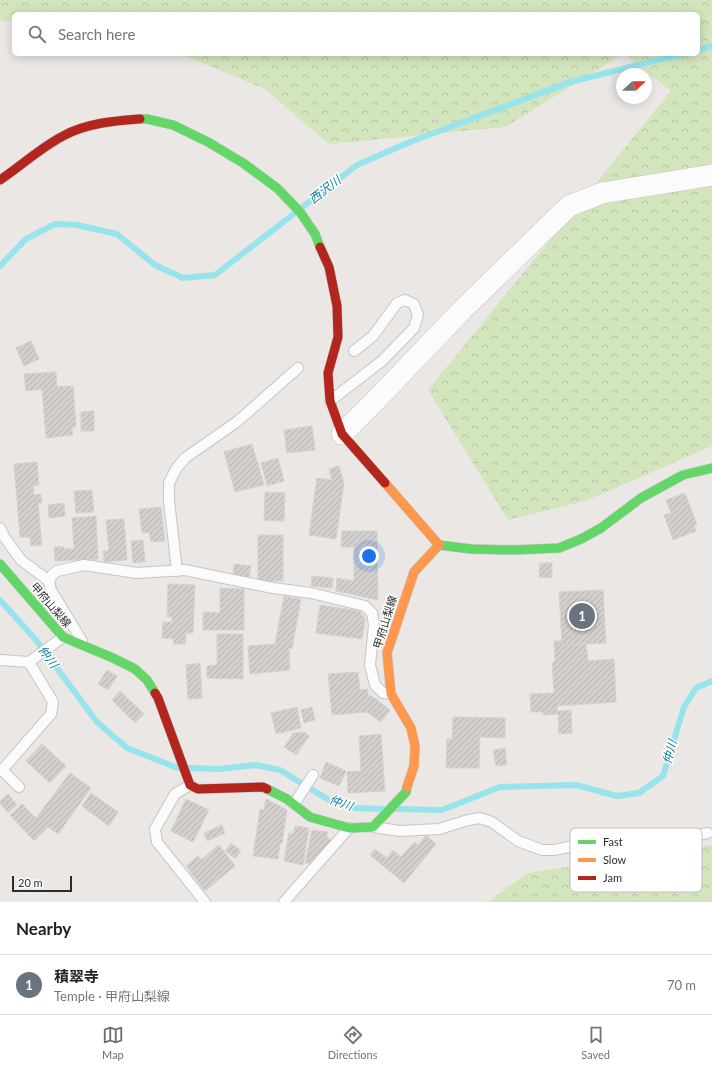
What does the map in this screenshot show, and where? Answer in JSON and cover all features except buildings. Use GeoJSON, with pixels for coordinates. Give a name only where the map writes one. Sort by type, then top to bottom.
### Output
{"type":"FeatureCollection","features":[{"type":"Feature","properties":{"kind":"main road"},"geometry":{"type":"LineString","coordinates":[[0,180],[63,136],[85,128],[114,121],[147,119],[173,125],[208,142],[242,163],[277,188],[300,212],[315,234],[329,267],[337,306],[338,337],[328,373],[330,401],[342,434],[439,545],[471,549],[514,550],[559,548],[581,539],[601,528],[641,498],[683,475],[712,468]]}},
{"type":"Feature","properties":{"kind":"main road","name":"甲府山梨線"},"geometry":{"type":"LineString","coordinates":[[376,824],[406,792],[414,766],[415,746],[411,728],[391,694],[386,653],[414,572],[439,545]]}},
{"type":"Feature","properties":{"kind":"main road","name":"甲府山梨線"},"geometry":{"type":"LineString","coordinates":[[0,564],[60,640],[85,646],[135,668],[147,680],[158,698],[188,782]]}},
{"type":"Feature","properties":{"kind":"main road"},"geometry":{"type":"LineString","coordinates":[[188,782],[198,789],[263,787],[287,799],[296,801],[310,817],[349,828],[376,824]]}},
{"type":"Feature","properties":{"kind":"street"},"geometry":{"type":"LineString","coordinates":[[342,434],[463,309],[569,206],[602,193],[712,175]]}},
{"type":"Feature","properties":{"kind":"lane"},"geometry":{"type":"LineString","coordinates":[[330,401],[382,361],[414,328],[418,316],[414,304],[405,300],[396,303],[372,336],[354,351]]}},
{"type":"Feature","properties":{"kind":"lane"},"geometry":{"type":"LineString","coordinates":[[177,571],[169,501],[169,483],[176,469],[185,458],[238,421],[298,368]]}},
{"type":"Feature","properties":{"kind":"lane"},"geometry":{"type":"LineString","coordinates":[[0,528],[5,538],[21,560],[49,581]]}},
{"type":"Feature","properties":{"kind":"lane"},"geometry":{"type":"LineString","coordinates":[[85,646],[51,590],[49,581],[52,575],[57,571],[84,565],[137,573],[186,570],[273,588],[311,593],[365,606],[372,613],[374,625],[370,665],[375,685],[383,692],[391,694]]}},
{"type":"Feature","properties":{"kind":"lane"},"geometry":{"type":"LineString","coordinates":[[0,660],[33,660],[60,640]]}},
{"type":"Feature","properties":{"kind":"lane"},"geometry":{"type":"LineString","coordinates":[[18,787],[2,770],[52,714],[53,702],[33,660]]}},
{"type":"Feature","properties":{"kind":"lane"},"geometry":{"type":"LineString","coordinates":[[296,801],[313,775]]}},
{"type":"Feature","properties":{"kind":"lane"},"geometry":{"type":"LineString","coordinates":[[188,782],[175,794],[155,829],[156,842],[204,902]]}},
{"type":"Feature","properties":{"kind":"lane"},"geometry":{"type":"LineString","coordinates":[[376,824],[400,831],[440,829],[468,820],[480,818],[492,822],[518,841],[542,850],[554,850],[570,847]]}},
{"type":"Feature","properties":{"kind":"lane"},"geometry":{"type":"LineString","coordinates":[[284,902],[349,828]]}},
{"type":"Feature","properties":{"kind":"lane"},"geometry":{"type":"LineString","coordinates":[[702,834],[708,833]]}},
{"type":"Feature","properties":{"kind":"green space"},"geometry":{"type":"Polygon","coordinates":[[[0,0],[712,0],[712,446],[585,501],[508,520],[428,390],[671,91],[652,76],[652,68],[642,68],[627,56],[700,56],[700,12],[12,12],[12,22],[0,20],[0,0]]]}},
{"type":"Feature","properties":{"kind":"green space"},"geometry":{"type":"Polygon","coordinates":[[[186,56],[620,56],[505,127],[329,144],[265,89],[186,56]]]}},
{"type":"Feature","properties":{"kind":"green space"},"geometry":{"type":"Polygon","coordinates":[[[712,845],[712,902],[488,902],[527,873],[570,866],[570,892],[702,892],[702,847],[712,845]]]}},
{"type":"Feature","properties":{"kind":"waterway","name":"西沢川"},"geometry":{"type":"LineString","coordinates":[[700,49],[712,46]]}},
{"type":"Feature","properties":{"kind":"waterway","name":"西沢川"},"geometry":{"type":"LineString","coordinates":[[0,266],[26,239],[55,224],[77,225],[117,234],[155,265],[183,278],[215,275],[357,165],[410,142],[570,82],[674,56]]}},
{"type":"Feature","properties":{"kind":"waterway","name":"仲川"},"geometry":{"type":"LineString","coordinates":[[0,600],[36,640],[97,722],[127,748],[178,768]]}},
{"type":"Feature","properties":{"kind":"waterway","name":"仲川"},"geometry":{"type":"LineString","coordinates":[[396,809],[442,810],[500,787],[576,785],[617,796],[639,793],[663,776],[684,707],[696,688],[712,681]]}},
{"type":"Feature","properties":{"kind":"waterway","name":"仲川"},"geometry":{"type":"LineString","coordinates":[[189,768],[220,769],[256,765],[280,770],[329,800],[354,808],[383,809]]}},
{"type":"Feature","properties":{"kind":"traffic: fast"},"geometry":{"type":"LineString","coordinates":[[140,119],[147,119],[173,125],[208,142],[243,163],[277,188],[300,212],[315,234],[320,247]]}},
{"type":"Feature","properties":{"kind":"traffic: fast"},"geometry":{"type":"LineString","coordinates":[[439,545],[471,549],[514,550],[559,548],[581,539],[601,528],[641,498],[683,475],[712,468]]}},
{"type":"Feature","properties":{"kind":"traffic: fast"},"geometry":{"type":"LineString","coordinates":[[0,564],[63,637],[135,669],[147,680],[155,693]]}},
{"type":"Feature","properties":{"kind":"traffic: fast"},"geometry":{"type":"LineString","coordinates":[[267,789],[287,799],[310,817],[349,828],[373,827],[406,792],[407,787]]}},
{"type":"Feature","properties":{"kind":"traffic: slow"},"geometry":{"type":"LineString","coordinates":[[385,483],[439,545]]}},
{"type":"Feature","properties":{"kind":"traffic: slow"},"geometry":{"type":"LineString","coordinates":[[407,787],[414,766],[415,746],[411,728],[391,694],[387,653],[414,572],[439,545]]}},
{"type":"Feature","properties":{"kind":"traffic: jam"},"geometry":{"type":"LineString","coordinates":[[0,180],[46,146],[81,128],[100,123],[140,119]]}},
{"type":"Feature","properties":{"kind":"traffic: jam"},"geometry":{"type":"LineString","coordinates":[[320,247],[329,267],[337,306],[338,337],[328,373],[330,401],[342,434],[385,483]]}},
{"type":"Feature","properties":{"kind":"traffic: jam"},"geometry":{"type":"LineString","coordinates":[[155,693],[190,785],[198,789],[263,787],[267,789]]}},
{"type":"Feature","properties":{"kind":"place","name":"積翠寺"},"geometry":{"type":"Point","coordinates":[582,616]}}]}
